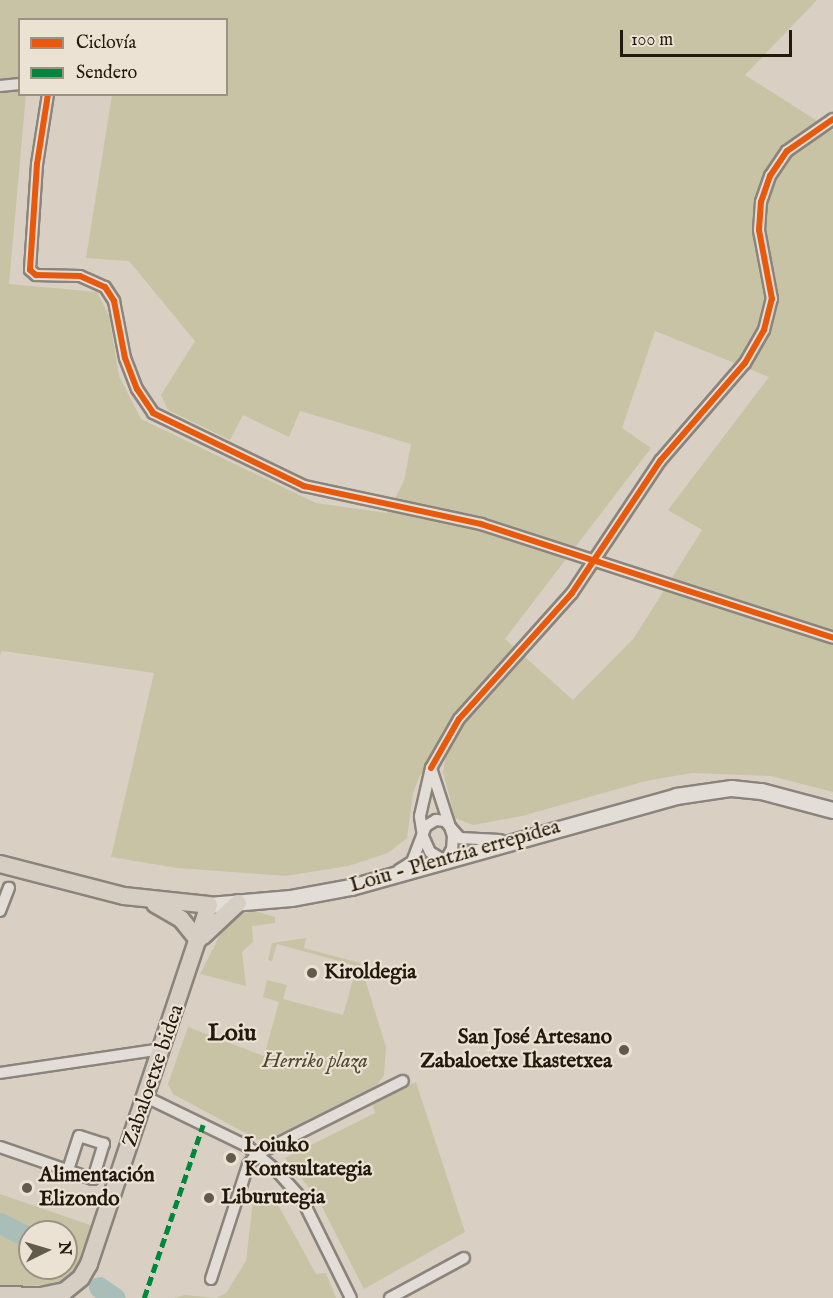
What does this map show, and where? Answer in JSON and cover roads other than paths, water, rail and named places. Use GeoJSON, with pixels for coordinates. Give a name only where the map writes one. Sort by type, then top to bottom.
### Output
{"type":"FeatureCollection","features":[{"type":"Feature","properties":{"kind":"main road"},"geometry":{"type":"LineString","coordinates":[[725,792],[731,789],[761,791],[833,810]]}},
{"type":"Feature","properties":{"kind":"main road","name":"Loiu - Plentzia errepidea"},"geometry":{"type":"LineString","coordinates":[[0,864],[69,884],[146,899],[209,905],[291,898],[388,877],[633,805],[676,796],[725,792],[731,799],[802,809],[833,820]]}},
{"type":"Feature","properties":{"kind":"main road"},"geometry":{"type":"LineString","coordinates":[[146,899],[181,919],[197,942],[211,925],[238,903]]}},
{"type":"Feature","properties":{"kind":"main road","name":"Zabaloetxe bidea"},"geometry":{"type":"LineString","coordinates":[[0,1295],[47,1296],[65,1291],[81,1278],[96,1246],[209,905]]}},
{"type":"Feature","properties":{"kind":"street"},"geometry":{"type":"LineString","coordinates":[[0,86],[18,84]]}},
{"type":"Feature","properties":{"kind":"street"},"geometry":{"type":"LineString","coordinates":[[48,96],[37,164],[30,270],[36,275],[80,276],[105,286],[114,301],[133,379],[153,413],[304,486],[481,524],[833,638]]}},
{"type":"Feature","properties":{"kind":"street"},"geometry":{"type":"LineString","coordinates":[[452,826],[452,849],[445,861],[430,852],[423,836],[420,816],[431,768],[459,719],[572,593],[660,461],[745,363],[764,330],[772,299],[759,230],[761,202],[770,176],[787,151],[833,119]]}},
{"type":"Feature","properties":{"kind":"street"},"geometry":{"type":"LineString","coordinates":[[431,768],[452,826],[460,838],[470,840],[527,838]]}},
{"type":"Feature","properties":{"kind":"street"},"geometry":{"type":"LineString","coordinates":[[388,877],[412,862],[426,826],[436,820],[452,826]]}},
{"type":"Feature","properties":{"kind":"street"},"geometry":{"type":"LineString","coordinates":[[0,911],[9,888]]}},
{"type":"Feature","properties":{"kind":"street"},"geometry":{"type":"LineString","coordinates":[[0,1073],[162,1049]]}},
{"type":"Feature","properties":{"kind":"street"},"geometry":{"type":"LineString","coordinates":[[211,1279],[248,1165],[257,1154],[403,1081]]}},
{"type":"Feature","properties":{"kind":"street"},"geometry":{"type":"LineString","coordinates":[[146,1097],[257,1154],[302,1199],[351,1298]]}},
{"type":"Feature","properties":{"kind":"street"},"geometry":{"type":"LineString","coordinates":[[0,1147],[68,1170]]}},
{"type":"Feature","properties":{"kind":"street"},"geometry":{"type":"LineString","coordinates":[[390,1298],[464,1258]]}},
{"type":"Feature","properties":{"kind":"waterway"},"geometry":{"type":"LineString","coordinates":[[0,1223],[18,1232]]}},
{"type":"Feature","properties":{"kind":"waterway"},"geometry":{"type":"LineString","coordinates":[[99,1287],[115,1298]]}},
{"type":"Feature","properties":{"kind":"place","name":"Kiroldegia"},"geometry":{"type":"Point","coordinates":[312,973]}},
{"type":"Feature","properties":{"kind":"place","name":"San José Artesano Zabaloetxe Ikastetxea"},"geometry":{"type":"Point","coordinates":[624,1050]}},
{"type":"Feature","properties":{"kind":"place","name":"Loiuko Kontsultategia"},"geometry":{"type":"Point","coordinates":[231,1158]}},
{"type":"Feature","properties":{"kind":"place","name":"Alimentación Elizondo"},"geometry":{"type":"Point","coordinates":[27,1188]}},
{"type":"Feature","properties":{"kind":"place","name":"Liburutegia"},"geometry":{"type":"Point","coordinates":[209,1198]}},
{"type":"Feature","properties":{"kind":"district","name":"Loiu"},"geometry":{"type":"Point","coordinates":[232,1034]}},
{"type":"Feature","properties":{"kind":"park label","name":"Herriko plaza"},"geometry":{"type":"Point","coordinates":[315,1062]}}]}
